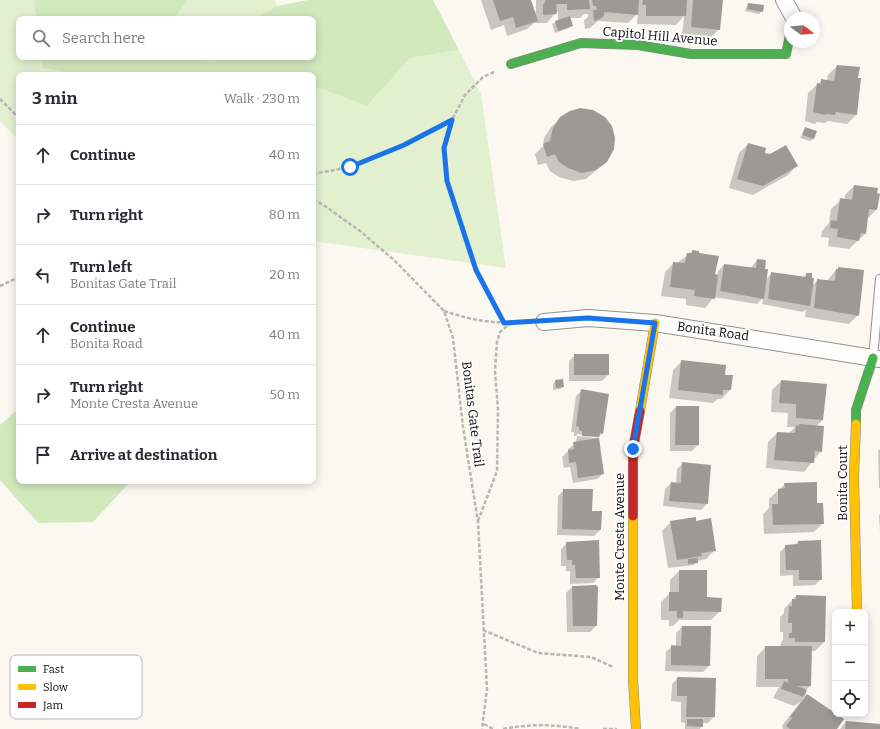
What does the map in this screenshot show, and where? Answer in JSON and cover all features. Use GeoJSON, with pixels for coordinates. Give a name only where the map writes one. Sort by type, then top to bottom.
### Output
{"type":"FeatureCollection","features":[{"type":"Feature","properties":{"kind":"street"},"geometry":{"type":"LineString","coordinates":[[784,0],[791,12]]}},
{"type":"Feature","properties":{"kind":"street","name":"Capitol Hill Avenue"},"geometry":{"type":"LineString","coordinates":[[511,64],[581,43],[638,45],[691,54],[786,54],[787,48]]}},
{"type":"Feature","properties":{"kind":"street","name":"Bonita Road"},"geometry":{"type":"LineString","coordinates":[[544,322],[588,318],[655,323],[876,358]]}},
{"type":"Feature","properties":{"kind":"street","name":"Monte Cresta Avenue"},"geometry":{"type":"LineString","coordinates":[[636,729],[633,674],[633,449],[655,323]]}},
{"type":"Feature","properties":{"kind":"street","name":"Bonita Court"},"geometry":{"type":"LineString","coordinates":[[857,609],[854,476],[856,410],[876,358]]}},
{"type":"Feature","properties":{"kind":"lane"},"geometry":{"type":"LineString","coordinates":[[876,358],[880,279]]}},
{"type":"Feature","properties":{"kind":"path"},"geometry":{"type":"LineString","coordinates":[[504,323],[476,270],[447,181],[444,148],[452,120],[465,95],[483,78],[511,64]]}},
{"type":"Feature","properties":{"kind":"path"},"geometry":{"type":"LineString","coordinates":[[0,99],[16,115]]}},
{"type":"Feature","properties":{"kind":"path"},"geometry":{"type":"LineString","coordinates":[[316,173],[350,167],[404,145],[452,120]]}},
{"type":"Feature","properties":{"kind":"path","name":"Bonitas Gate Trail"},"geometry":{"type":"LineString","coordinates":[[316,201],[360,231],[394,260],[444,311],[453,338],[463,427],[478,522],[487,689],[484,724],[482,729]]}},
{"type":"Feature","properties":{"kind":"path"},"geometry":{"type":"LineString","coordinates":[[0,286],[16,278]]}},
{"type":"Feature","properties":{"kind":"path","name":"Bonitas Gate Trail"},"geometry":{"type":"LineString","coordinates":[[444,311],[466,318],[504,323],[544,322]]}},
{"type":"Feature","properties":{"kind":"path","name":"Bonitas Gate Trail"},"geometry":{"type":"LineString","coordinates":[[478,522],[497,471],[498,410],[495,371],[497,342],[500,332],[512,322]]}},
{"type":"Feature","properties":{"kind":"path"},"geometry":{"type":"LineString","coordinates":[[483,630],[538,653],[591,657],[633,674]]}},
{"type":"Feature","properties":{"kind":"path"},"geometry":{"type":"LineString","coordinates":[[484,724],[493,729]]}},
{"type":"Feature","properties":{"kind":"path"},"geometry":{"type":"LineString","coordinates":[[503,729],[529,724],[558,725],[580,729]]}},
{"type":"Feature","properties":{"kind":"path"},"geometry":{"type":"LineString","coordinates":[[603,729],[617,729]]}},
{"type":"Feature","properties":{"kind":"green space"},"geometry":{"type":"Polygon","coordinates":[[[0,0],[34,0],[36,16],[16,16],[16,60],[42,60],[43,68],[64,72],[16,72],[16,136],[0,121],[0,0]]]}},
{"type":"Feature","properties":{"kind":"green space"},"geometry":{"type":"Polygon","coordinates":[[[34,0],[188,0],[176,16],[36,16],[34,0]]]}},
{"type":"Feature","properties":{"kind":"green space"},"geometry":{"type":"Polygon","coordinates":[[[188,0],[275,0],[277,6],[260,16],[176,16],[188,0]]]}},
{"type":"Feature","properties":{"kind":"green space"},"geometry":{"type":"Polygon","coordinates":[[[308,0],[433,0],[459,50],[410,58],[367,106],[319,88],[316,89],[316,72],[64,72],[43,68],[42,60],[206,60],[214,63],[216,60],[316,60],[316,16],[260,16],[277,6],[308,0]]]}},
{"type":"Feature","properties":{"kind":"green space"},"geometry":{"type":"Polygon","coordinates":[[[459,50],[481,94],[506,268],[316,241],[316,89],[319,88],[367,106],[410,58],[459,50]]]}},
{"type":"Feature","properties":{"kind":"green space"},"geometry":{"type":"Polygon","coordinates":[[[205,60],[216,60],[214,64],[205,60]]]}},
{"type":"Feature","properties":{"kind":"green space"},"geometry":{"type":"Polygon","coordinates":[[[16,411],[16,484],[128,484],[93,522],[38,523],[0,480],[0,425],[16,411]]]}},
{"type":"Feature","properties":{"kind":"building"},"geometry":{"type":"Polygon","coordinates":[[[493,0],[531,0],[538,21],[516,28],[513,17],[500,21],[493,0]]]}},
{"type":"Feature","properties":{"kind":"building"},"geometry":{"type":"Polygon","coordinates":[[[545,0],[589,0],[590,9],[567,10],[567,4],[556,4],[557,14],[543,15],[543,4],[545,3],[545,0]]]}},
{"type":"Feature","properties":{"kind":"building"},"geometry":{"type":"Polygon","coordinates":[[[592,0],[639,0],[638,15],[604,12],[604,16],[594,21],[593,10],[597,10],[596,6],[593,6],[592,0]]]}},
{"type":"Feature","properties":{"kind":"building"},"geometry":{"type":"Polygon","coordinates":[[[643,0],[687,0],[686,16],[646,16],[646,5],[642,5],[643,0]]]}},
{"type":"Feature","properties":{"kind":"building"},"geometry":{"type":"Polygon","coordinates":[[[693,0],[723,0],[720,30],[691,27],[693,0]]]}},
{"type":"Feature","properties":{"kind":"building"},"geometry":{"type":"Polygon","coordinates":[[[748,3],[764,5],[763,12],[747,9],[748,3]]]}},
{"type":"Feature","properties":{"kind":"building"},"geometry":{"type":"Polygon","coordinates":[[[570,16],[573,26],[558,31],[555,21],[570,16]]]}},
{"type":"Feature","properties":{"kind":"building"},"geometry":{"type":"Polygon","coordinates":[[[837,65],[860,67],[858,78],[861,78],[857,115],[836,112],[835,115],[825,115],[813,112],[817,83],[821,84],[821,79],[834,81],[837,65]]]}},
{"type":"Feature","properties":{"kind":"building"},"geometry":{"type":"Polygon","coordinates":[[[580,108],[593,110],[605,117],[612,126],[615,138],[614,149],[607,162],[596,170],[582,173],[568,168],[559,162],[555,154],[547,157],[543,144],[550,141],[553,128],[560,117],[570,111],[580,108]]]}},
{"type":"Feature","properties":{"kind":"building"},"geometry":{"type":"Polygon","coordinates":[[[805,127],[817,131],[814,139],[802,135],[805,127]]]}},
{"type":"Feature","properties":{"kind":"building"},"geometry":{"type":"Polygon","coordinates":[[[748,143],[766,148],[765,153],[770,154],[786,145],[798,166],[763,186],[737,179],[748,143]]]}},
{"type":"Feature","properties":{"kind":"building"},"geometry":{"type":"Polygon","coordinates":[[[854,185],[878,188],[877,193],[880,194],[877,210],[869,209],[866,234],[861,233],[859,241],[837,237],[838,229],[830,228],[831,220],[837,221],[840,198],[852,200],[854,185]]]}},
{"type":"Feature","properties":{"kind":"building"},"geometry":{"type":"Polygon","coordinates":[[[692,250],[699,251],[699,253],[719,256],[715,274],[718,275],[715,299],[694,296],[695,290],[670,287],[673,262],[685,263],[687,253],[692,253],[692,250]]]}},
{"type":"Feature","properties":{"kind":"building"},"geometry":{"type":"Polygon","coordinates":[[[757,259],[766,260],[765,269],[768,269],[764,299],[720,291],[724,264],[756,268],[757,259]]]}},
{"type":"Feature","properties":{"kind":"building"},"geometry":{"type":"Polygon","coordinates":[[[838,267],[864,270],[859,316],[814,308],[817,279],[835,281],[836,269],[838,269],[838,267]]]}},
{"type":"Feature","properties":{"kind":"building"},"geometry":{"type":"Polygon","coordinates":[[[771,272],[806,277],[806,273],[812,273],[812,278],[814,278],[810,306],[768,299],[771,272]]]}},
{"type":"Feature","properties":{"kind":"building"},"geometry":{"type":"Polygon","coordinates":[[[574,354],[609,354],[609,375],[574,375],[574,354]]]}},
{"type":"Feature","properties":{"kind":"building"},"geometry":{"type":"Polygon","coordinates":[[[681,360],[726,365],[725,375],[733,375],[731,390],[723,390],[723,395],[678,390],[681,360]]]}},
{"type":"Feature","properties":{"kind":"building"},"geometry":{"type":"Polygon","coordinates":[[[563,379],[564,387],[556,388],[555,380],[563,379]]]}},
{"type":"Feature","properties":{"kind":"building"},"geometry":{"type":"Polygon","coordinates":[[[781,380],[827,384],[823,420],[796,418],[796,404],[779,403],[781,380]]]}},
{"type":"Feature","properties":{"kind":"building"},"geometry":{"type":"Polygon","coordinates":[[[581,389],[609,394],[603,434],[600,433],[599,437],[582,436],[582,431],[576,426],[581,389]]]}},
{"type":"Feature","properties":{"kind":"building"},"geometry":{"type":"Polygon","coordinates":[[[676,406],[699,406],[699,445],[675,445],[676,406]]]}},
{"type":"Feature","properties":{"kind":"building"},"geometry":{"type":"Polygon","coordinates":[[[799,424],[824,426],[822,452],[815,451],[814,463],[774,460],[777,432],[795,433],[796,425],[799,426],[799,424]]]}},
{"type":"Feature","properties":{"kind":"building"},"geometry":{"type":"Polygon","coordinates":[[[599,438],[604,474],[578,478],[576,462],[569,463],[568,450],[574,449],[573,442],[599,438]]]}},
{"type":"Feature","properties":{"kind":"building"},"geometry":{"type":"Polygon","coordinates":[[[682,462],[711,465],[708,504],[669,501],[671,482],[681,483],[682,462]]]}},
{"type":"Feature","properties":{"kind":"building"},"geometry":{"type":"Polygon","coordinates":[[[817,482],[817,503],[823,503],[824,524],[773,525],[772,504],[778,504],[778,489],[785,488],[784,483],[817,482]]]}},
{"type":"Feature","properties":{"kind":"building"},"geometry":{"type":"Polygon","coordinates":[[[563,489],[593,489],[592,511],[602,511],[601,530],[562,529],[563,489]]]}},
{"type":"Feature","properties":{"kind":"building"},"geometry":{"type":"Polygon","coordinates":[[[696,517],[696,521],[711,518],[716,551],[701,553],[702,556],[677,560],[670,521],[696,517]]]}},
{"type":"Feature","properties":{"kind":"building"},"geometry":{"type":"Polygon","coordinates":[[[599,540],[600,578],[576,578],[575,565],[572,565],[572,560],[567,560],[566,542],[599,540]]]}},
{"type":"Feature","properties":{"kind":"building"},"geometry":{"type":"Polygon","coordinates":[[[821,540],[822,580],[799,580],[799,570],[786,570],[785,545],[798,544],[798,541],[821,540]]]}},
{"type":"Feature","properties":{"kind":"building"},"geometry":{"type":"Polygon","coordinates":[[[698,558],[698,563],[688,564],[688,559],[698,558]]]}},
{"type":"Feature","properties":{"kind":"building"},"geometry":{"type":"Polygon","coordinates":[[[679,570],[707,570],[707,597],[722,598],[721,612],[683,611],[683,618],[677,618],[677,611],[669,611],[669,592],[679,592],[679,570]]]}},
{"type":"Feature","properties":{"kind":"building"},"geometry":{"type":"Polygon","coordinates":[[[596,585],[598,587],[597,626],[573,626],[572,586],[596,585]]]}},
{"type":"Feature","properties":{"kind":"building"},"geometry":{"type":"Polygon","coordinates":[[[796,595],[826,596],[825,642],[795,642],[795,638],[789,638],[789,633],[792,633],[792,623],[788,623],[789,606],[792,606],[792,599],[796,599],[796,595]]]}},
{"type":"Feature","properties":{"kind":"building"},"geometry":{"type":"Polygon","coordinates":[[[682,626],[711,626],[710,666],[671,665],[671,645],[681,646],[682,626]]]}},
{"type":"Feature","properties":{"kind":"building"},"geometry":{"type":"Polygon","coordinates":[[[765,646],[812,646],[811,686],[797,686],[807,690],[804,697],[781,689],[784,681],[788,683],[788,679],[765,679],[765,646]]]}},
{"type":"Feature","properties":{"kind":"building"},"geometry":{"type":"Polygon","coordinates":[[[677,677],[716,678],[715,717],[686,717],[687,696],[677,696],[677,677]]]}},
{"type":"Feature","properties":{"kind":"building"},"geometry":{"type":"Polygon","coordinates":[[[807,694],[832,711],[832,717],[841,717],[844,719],[837,729],[790,729],[786,726],[792,718],[790,717],[807,694]]]}},
{"type":"Feature","properties":{"kind":"building"},"geometry":{"type":"Polygon","coordinates":[[[687,719],[703,719],[703,727],[687,726],[687,719]]]}},
{"type":"Feature","properties":{"kind":"building"},"geometry":{"type":"Polygon","coordinates":[[[846,721],[880,724],[880,729],[845,729],[846,721]]]}},
{"type":"Feature","properties":{"kind":"traffic: fast"},"geometry":{"type":"LineString","coordinates":[[511,64],[581,43],[638,45],[691,54],[786,54],[787,48]]}},
{"type":"Feature","properties":{"kind":"traffic: fast"},"geometry":{"type":"LineString","coordinates":[[856,424],[856,410],[873,358]]}},
{"type":"Feature","properties":{"kind":"traffic: slow"},"geometry":{"type":"LineString","coordinates":[[640,411],[655,323]]}},
{"type":"Feature","properties":{"kind":"traffic: slow"},"geometry":{"type":"LineString","coordinates":[[856,424],[854,476],[857,609]]}},
{"type":"Feature","properties":{"kind":"traffic: slow"},"geometry":{"type":"LineString","coordinates":[[633,516],[633,679],[636,729]]}},
{"type":"Feature","properties":{"kind":"traffic: jam"},"geometry":{"type":"LineString","coordinates":[[633,516],[633,449],[640,411]]}},
{"type":"Feature","properties":{"kind":"route"},"geometry":{"type":"LineString","coordinates":[[350,167],[404,145],[452,120],[444,148],[447,181],[476,270],[491,295],[504,323],[544,322],[588,318],[655,323],[633,449]]}}]}
